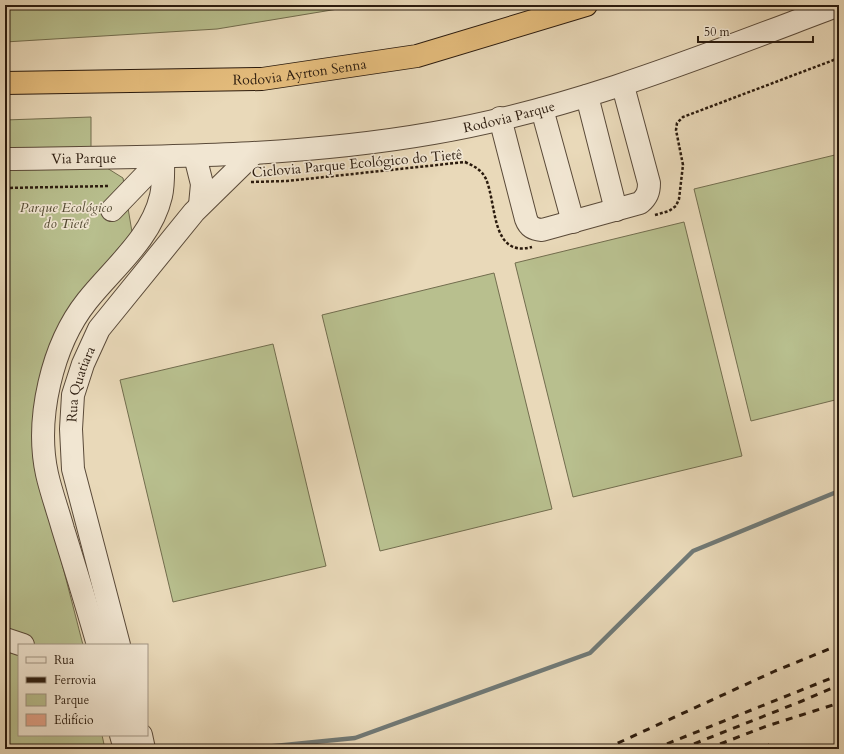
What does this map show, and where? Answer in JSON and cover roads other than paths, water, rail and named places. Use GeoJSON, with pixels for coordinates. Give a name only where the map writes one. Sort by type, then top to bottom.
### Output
{"type":"FeatureCollection","features":[{"type":"Feature","properties":{"kind":"highway","name":"Rodovia Ayrton Senna"},"geometry":{"type":"LineString","coordinates":[[5,83],[262,79],[417,56],[586,5]]}},
{"type":"Feature","properties":{"kind":"street","name":"Rodovia Parque"},"geometry":{"type":"LineString","coordinates":[[163,157],[253,154],[331,147],[434,133],[542,109],[622,86],[839,5]]}},
{"type":"Feature","properties":{"kind":"street"},"geometry":{"type":"LineString","coordinates":[[500,118],[529,226],[534,229],[542,230],[573,222],[640,203],[647,195],[649,183],[622,86]]}},
{"type":"Feature","properties":{"kind":"street"},"geometry":{"type":"LineString","coordinates":[[587,96],[616,210]]}},
{"type":"Feature","properties":{"kind":"street"},"geometry":{"type":"LineString","coordinates":[[542,109],[573,222]]}},
{"type":"Feature","properties":{"kind":"street","name":"Rua Quatiara"},"geometry":{"type":"LineString","coordinates":[[110,644],[73,469],[71,429],[73,395],[82,364],[100,329],[197,209],[253,154]]}},
{"type":"Feature","properties":{"kind":"street"},"geometry":{"type":"LineString","coordinates":[[157,212],[197,209],[202,184],[195,156]]}},
{"type":"Feature","properties":{"kind":"street"},"geometry":{"type":"LineString","coordinates":[[112,210],[134,185],[163,157]]}},
{"type":"Feature","properties":{"kind":"street","name":"Rua Quatiara"},"geometry":{"type":"LineString","coordinates":[[110,644],[47,473],[43,438],[46,405],[54,368],[69,329],[86,302],[140,239],[157,212],[163,184],[163,157]]}},
{"type":"Feature","properties":{"kind":"street","name":"Via Parque"},"geometry":{"type":"LineString","coordinates":[[5,159],[163,157]]}},
{"type":"Feature","properties":{"kind":"street"},"geometry":{"type":"LineString","coordinates":[[140,239],[162,252]]}},
{"type":"Feature","properties":{"kind":"street"},"geometry":{"type":"LineString","coordinates":[[5,639],[20,644]]}},
{"type":"Feature","properties":{"kind":"street"},"geometry":{"type":"LineString","coordinates":[[121,736],[125,749]]}},
{"type":"Feature","properties":{"kind":"street"},"geometry":{"type":"LineString","coordinates":[[141,736],[144,749]]}},
{"type":"Feature","properties":{"kind":"waterway"},"geometry":{"type":"LineString","coordinates":[[243,749],[355,738],[590,653],[693,551],[839,491]]}},
{"type":"Feature","properties":{"kind":"railway"},"geometry":{"type":"LineString","coordinates":[[605,749],[775,671],[839,645]]}},
{"type":"Feature","properties":{"kind":"railway"},"geometry":{"type":"LineString","coordinates":[[654,749],[839,675]]}},
{"type":"Feature","properties":{"kind":"railway"},"geometry":{"type":"LineString","coordinates":[[681,749],[839,685]]}},
{"type":"Feature","properties":{"kind":"railway"},"geometry":{"type":"LineString","coordinates":[[707,749],[767,726],[839,703]]}},
{"type":"Feature","properties":{"kind":"park label","name":"Parque Ecológico do Tietê"},"geometry":{"type":"Point","coordinates":[66,216]}}]}
